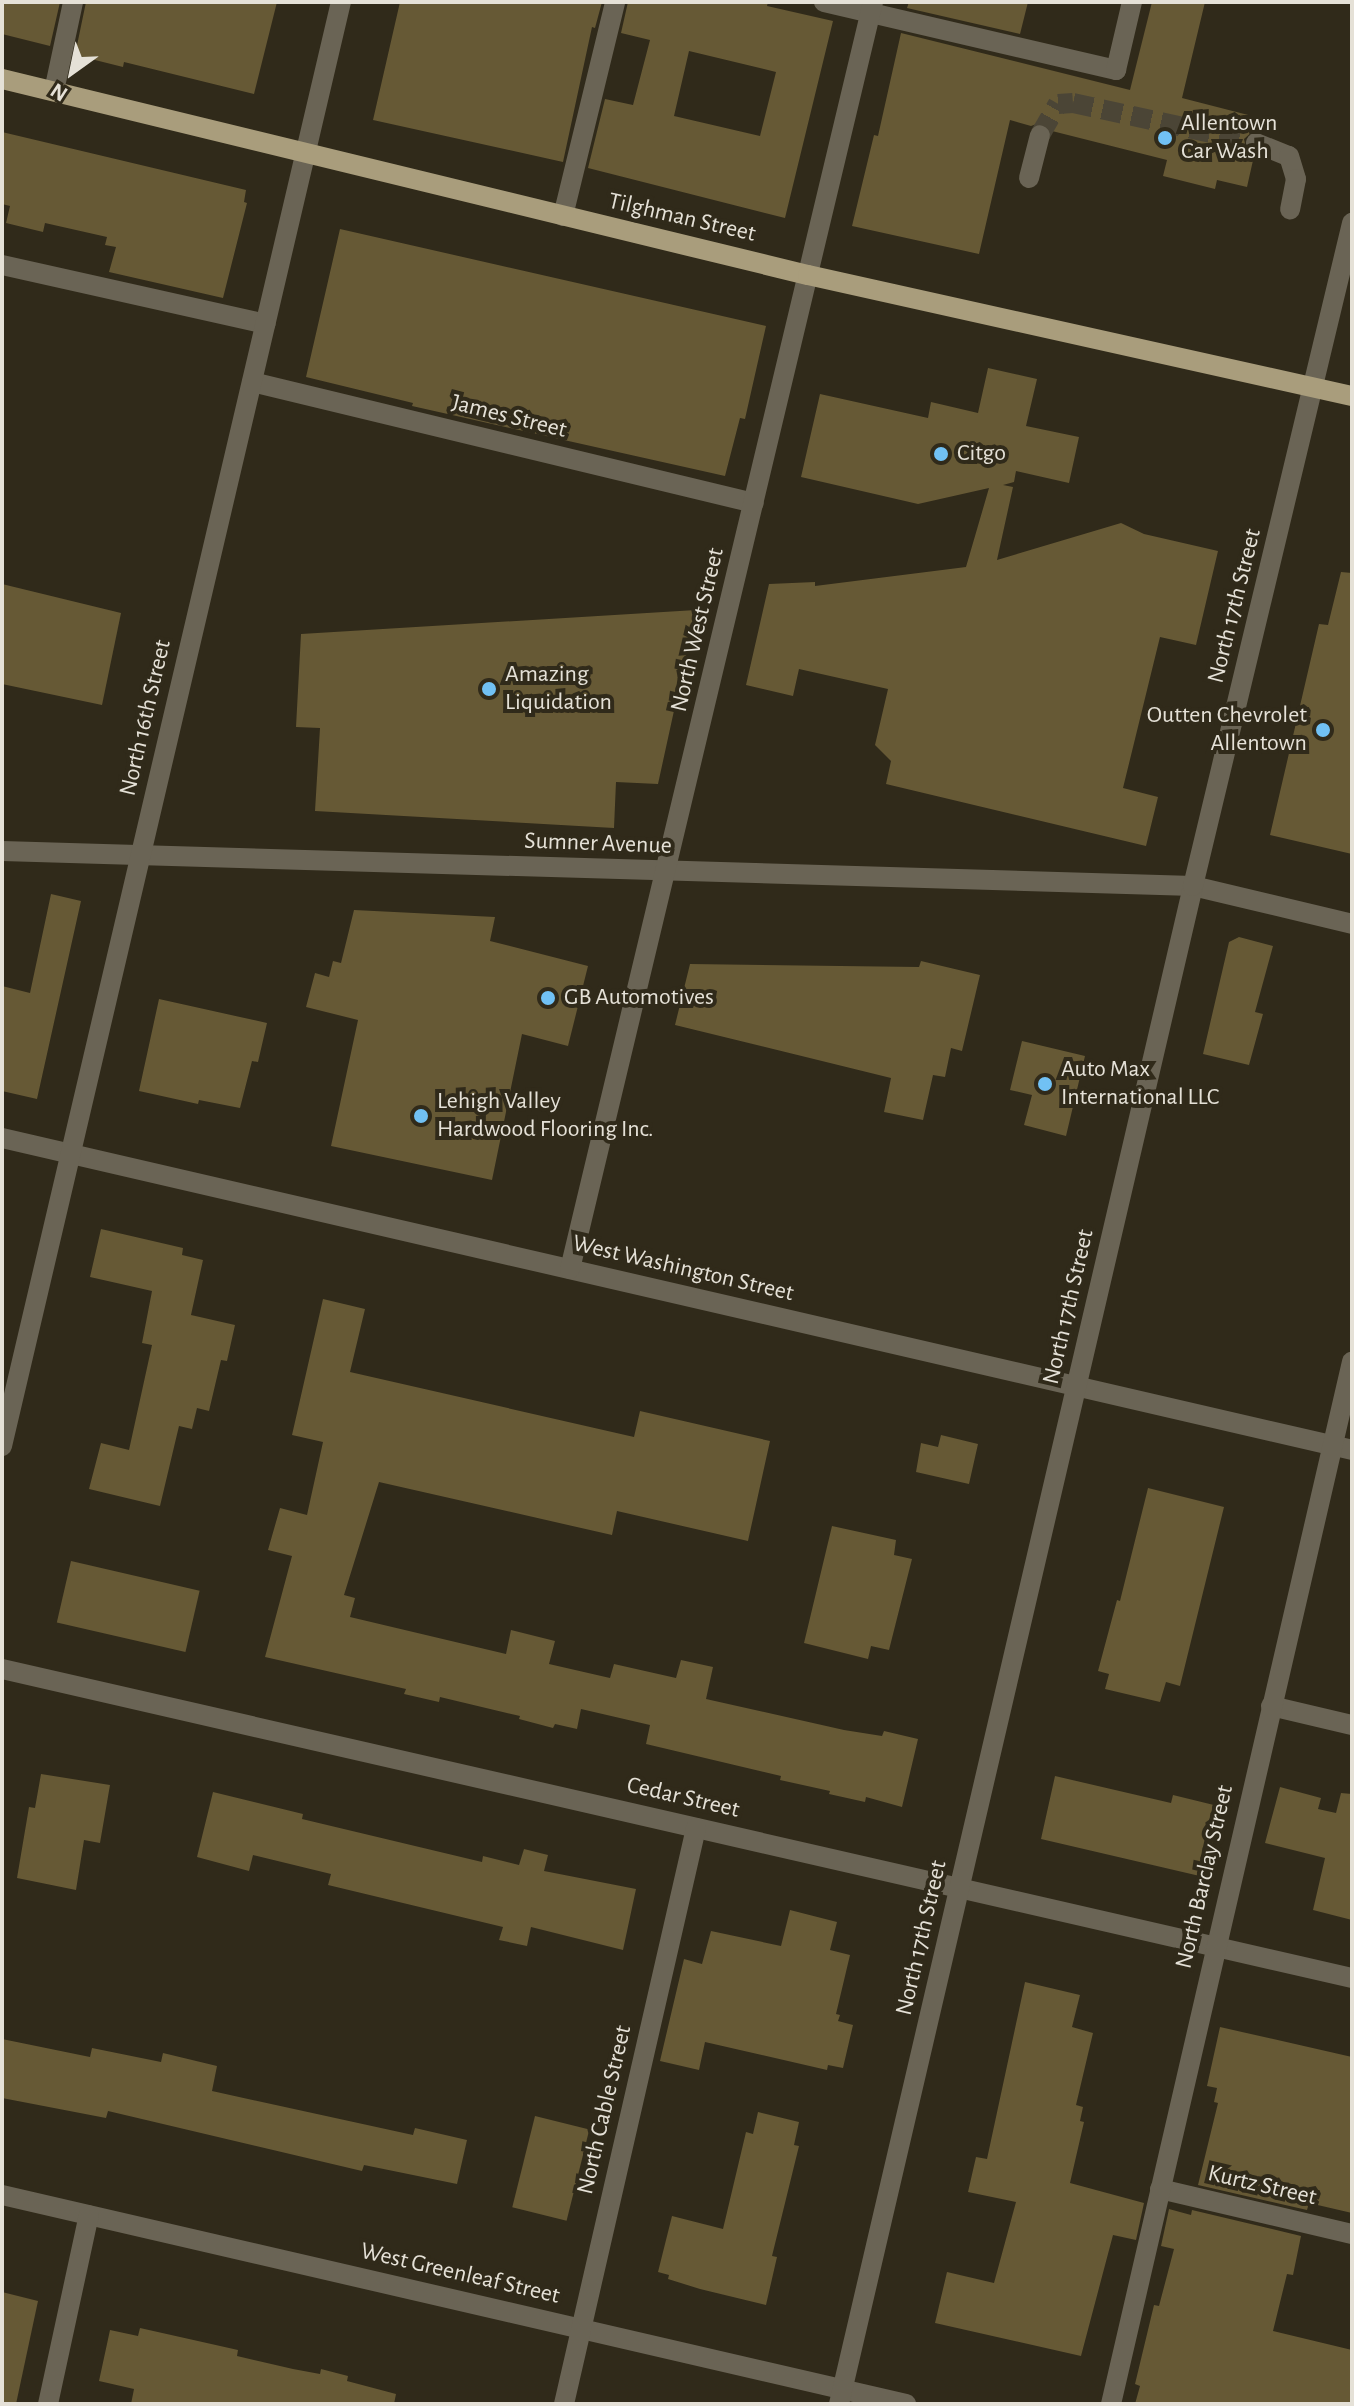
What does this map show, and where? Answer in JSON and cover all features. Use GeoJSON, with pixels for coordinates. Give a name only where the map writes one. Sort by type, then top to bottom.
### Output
{"type":"FeatureCollection","features":[{"type":"Feature","properties":{"kind":"main road","name":"Tilghman Street"},"geometry":{"type":"LineString","coordinates":[[2,79],[306,156],[808,275],[1352,396]]}},
{"type":"Feature","properties":{"kind":"street"},"geometry":{"type":"LineString","coordinates":[[54,91],[73,2]]}},
{"type":"Feature","properties":{"kind":"street","name":"North 16th Street"},"geometry":{"type":"LineString","coordinates":[[2,1446],[341,2]]}},
{"type":"Feature","properties":{"kind":"street"},"geometry":{"type":"LineString","coordinates":[[563,216],[615,2]]}},
{"type":"Feature","properties":{"kind":"street"},"geometry":{"type":"LineString","coordinates":[[824,2],[872,8],[1116,70],[1132,2]]}},
{"type":"Feature","properties":{"kind":"street","name":"North West Street"},"geometry":{"type":"LineString","coordinates":[[570,1269],[872,8]]}},
{"type":"Feature","properties":{"kind":"street"},"geometry":{"type":"LineString","coordinates":[[1029,178],[1040,135]]}},
{"type":"Feature","properties":{"kind":"street"},"geometry":{"type":"LineString","coordinates":[[1256,143],[1289,156],[1296,179],[1290,209]]}},
{"type":"Feature","properties":{"kind":"street","name":"North 17th Street"},"geometry":{"type":"LineString","coordinates":[[840,2397],[1193,886],[1315,388],[1352,223]]}},
{"type":"Feature","properties":{"kind":"street"},"geometry":{"type":"LineString","coordinates":[[2,265],[265,324]]}},
{"type":"Feature","properties":{"kind":"street","name":"James Street"},"geometry":{"type":"LineString","coordinates":[[252,382],[754,503]]}},
{"type":"Feature","properties":{"kind":"street","name":"Sumner Avenue"},"geometry":{"type":"LineString","coordinates":[[2,851],[141,852],[667,872],[1193,886],[1352,924]]}},
{"type":"Feature","properties":{"kind":"street","name":"West Washington Street"},"geometry":{"type":"LineString","coordinates":[[2,1138],[1342,1447]]}},
{"type":"Feature","properties":{"kind":"street","name":"North Barclay Street"},"geometry":{"type":"LineString","coordinates":[[1111,2404],[1271,1706],[1342,1447],[1352,1362]]}},
{"type":"Feature","properties":{"kind":"street","name":"Cedar Street"},"geometry":{"type":"LineString","coordinates":[[2,1669],[1352,1978]]}},
{"type":"Feature","properties":{"kind":"street"},"geometry":{"type":"LineString","coordinates":[[1271,1706],[1352,1725]]}},
{"type":"Feature","properties":{"kind":"street","name":"North Cable Street"},"geometry":{"type":"LineString","coordinates":[[564,2404],[696,1828]]}},
{"type":"Feature","properties":{"kind":"street","name":"Kurtz Street"},"geometry":{"type":"LineString","coordinates":[[1160,2189],[1352,2234]]}},
{"type":"Feature","properties":{"kind":"street","name":"West Greenleaf Street"},"geometry":{"type":"LineString","coordinates":[[2,2195],[581,2329],[840,2397],[906,2404]]}},
{"type":"Feature","properties":{"kind":"street"},"geometry":{"type":"LineString","coordinates":[[48,2404],[89,2215]]}},
{"type":"Feature","properties":{"kind":"building"},"geometry":{"type":"Polygon","coordinates":[[[2,2],[60,2],[50,46],[2,34],[2,2]]]}},
{"type":"Feature","properties":{"kind":"building"},"geometry":{"type":"Polygon","coordinates":[[[86,2],[277,2],[254,94],[124,62],[123,67],[75,55],[86,2]]]}},
{"type":"Feature","properties":{"kind":"building"},"geometry":{"type":"Polygon","coordinates":[[[400,2],[602,2],[595,28],[592,27],[563,162],[373,120],[400,2]]]}},
{"type":"Feature","properties":{"kind":"building"},"geometry":{"type":"Polygon","coordinates":[[[628,2],[768,2],[767,6],[833,21],[785,218],[588,168],[605,99],[633,105],[650,40],[621,33],[628,2]],[[689,51],[674,116],[760,136],[776,72],[689,51]]]}},
{"type":"Feature","properties":{"kind":"building"},"geometry":{"type":"Polygon","coordinates":[[[909,2],[1028,2],[1020,34],[907,8],[909,2]]]}},
{"type":"Feature","properties":{"kind":"building"},"geometry":{"type":"Polygon","coordinates":[[[1152,2],[1205,2],[1182,98],[1256,117],[1253,131],[1244,139],[1247,153],[1254,156],[1247,187],[1217,180],[1215,189],[1163,176],[1167,160],[1052,131],[1042,122],[1031,126],[1010,120],[979,254],[852,226],[874,135],[878,136],[901,33],[1130,90],[1152,2]]]}},
{"type":"Feature","properties":{"kind":"building"},"geometry":{"type":"Polygon","coordinates":[[[2,132],[246,190],[244,202],[247,203],[223,298],[109,272],[116,247],[105,245],[107,237],[45,223],[43,232],[6,223],[10,206],[2,204],[2,132]]]}},
{"type":"Feature","properties":{"kind":"building"},"geometry":{"type":"Polygon","coordinates":[[[340,229],[766,326],[745,419],[740,418],[725,476],[412,406],[413,403],[306,377],[340,229]]]}},
{"type":"Feature","properties":{"kind":"building"},"geometry":{"type":"Polygon","coordinates":[[[988,368],[1037,379],[1026,426],[1079,437],[1069,483],[1016,471],[1014,482],[1003,485],[1013,487],[997,560],[1121,523],[1144,534],[1218,551],[1196,645],[1160,637],[1123,788],[1158,797],[1146,846],[886,784],[891,761],[875,745],[888,689],[799,669],[793,696],[746,685],[769,584],[815,582],[815,586],[966,567],[989,488],[918,504],[801,477],[820,394],[928,418],[931,402],[978,413],[988,368]]]}},
{"type":"Feature","properties":{"kind":"building","name":"Outten Chevrolet Allentown"},"geometry":{"type":"Polygon","coordinates":[[[1341,572],[1352,573],[1352,854],[1270,835],[1319,624],[1328,625],[1341,572]]]}},
{"type":"Feature","properties":{"kind":"building"},"geometry":{"type":"Polygon","coordinates":[[[2,584],[121,613],[102,705],[2,684],[2,584]]]}},
{"type":"Feature","properties":{"kind":"building","name":"Amazing Liquidation"},"geometry":{"type":"Polygon","coordinates":[[[696,610],[658,784],[616,782],[614,828],[315,811],[320,728],[296,727],[301,634],[696,610]]]}},
{"type":"Feature","properties":{"kind":"building"},"geometry":{"type":"Polygon","coordinates":[[[51,894],[81,901],[37,1099],[2,1091],[2,986],[30,993],[51,894]]]}},
{"type":"Feature","properties":{"kind":"building"},"geometry":{"type":"Polygon","coordinates":[[[354,910],[495,917],[490,941],[588,966],[568,1046],[522,1034],[492,1180],[331,1146],[358,1020],[306,1007],[315,973],[329,977],[333,961],[341,963],[354,910]]]}},
{"type":"Feature","properties":{"kind":"building"},"geometry":{"type":"Polygon","coordinates":[[[1239,937],[1273,946],[1255,1012],[1263,1014],[1249,1065],[1203,1054],[1229,942],[1239,937]]]}},
{"type":"Feature","properties":{"kind":"building"},"geometry":{"type":"Polygon","coordinates":[[[921,961],[980,975],[962,1051],[951,1048],[945,1077],[933,1075],[923,1120],[884,1112],[891,1078],[675,1025],[690,964],[919,967],[921,961]]]}},
{"type":"Feature","properties":{"kind":"building"},"geometry":{"type":"Polygon","coordinates":[[[159,999],[267,1023],[258,1062],[252,1061],[240,1108],[199,1100],[198,1104],[139,1091],[159,999]]]}},
{"type":"Feature","properties":{"kind":"building","name":"Auto Max International LLC"},"geometry":{"type":"Polygon","coordinates":[[[1022,1041],[1085,1056],[1066,1136],[1024,1125],[1032,1095],[1010,1090],[1022,1041]]]}},
{"type":"Feature","properties":{"kind":"building"},"geometry":{"type":"Polygon","coordinates":[[[101,1229],[183,1248],[182,1255],[203,1260],[191,1315],[235,1325],[227,1361],[221,1360],[209,1411],[197,1408],[192,1429],[179,1426],[160,1506],[89,1489],[101,1443],[129,1450],[152,1345],[142,1343],[152,1291],[90,1277],[101,1229]]]}},
{"type":"Feature","properties":{"kind":"building"},"geometry":{"type":"Polygon","coordinates":[[[323,1299],[365,1309],[350,1372],[634,1437],[640,1411],[770,1441],[748,1541],[617,1511],[612,1535],[379,1482],[344,1595],[355,1598],[350,1617],[506,1654],[511,1630],[555,1641],[549,1664],[610,1678],[614,1664],[676,1678],[681,1660],[713,1667],[706,1699],[844,1730],[882,1736],[884,1731],[918,1739],[902,1807],[866,1797],[865,1802],[829,1794],[830,1791],[780,1780],[781,1776],[646,1744],[650,1725],[581,1709],[577,1729],[555,1724],[553,1728],[519,1719],[520,1716],[440,1697],[439,1702],[404,1694],[406,1689],[265,1657],[292,1556],[268,1550],[280,1508],[307,1515],[323,1442],[292,1435],[323,1299]]]}},
{"type":"Feature","properties":{"kind":"building"},"geometry":{"type":"Polygon","coordinates":[[[941,1435],[978,1444],[969,1484],[916,1472],[921,1443],[938,1447],[941,1435]]]}},
{"type":"Feature","properties":{"kind":"building"},"geometry":{"type":"Polygon","coordinates":[[[1148,1488],[1224,1507],[1180,1686],[1166,1682],[1160,1702],[1105,1689],[1109,1674],[1098,1671],[1117,1600],[1120,1601],[1148,1488]]]}},
{"type":"Feature","properties":{"kind":"building"},"geometry":{"type":"Polygon","coordinates":[[[832,1526],[896,1540],[894,1555],[912,1559],[889,1650],[871,1646],[868,1659],[804,1643],[832,1526]]]}},
{"type":"Feature","properties":{"kind":"building"},"geometry":{"type":"Polygon","coordinates":[[[71,1561],[200,1591],[185,1652],[57,1622],[71,1561]]]}},
{"type":"Feature","properties":{"kind":"building"},"geometry":{"type":"Polygon","coordinates":[[[41,1774],[110,1785],[100,1843],[84,1840],[76,1890],[17,1878],[29,1807],[35,1808],[41,1774]]]}},
{"type":"Feature","properties":{"kind":"building"},"geometry":{"type":"Polygon","coordinates":[[[1055,1776],[1171,1803],[1173,1795],[1222,1807],[1204,1877],[1041,1839],[1055,1776]]]}},
{"type":"Feature","properties":{"kind":"building"},"geometry":{"type":"Polygon","coordinates":[[[1280,1787],[1321,1798],[1318,1809],[1336,1813],[1341,1793],[1352,1794],[1352,1920],[1313,1910],[1325,1858],[1265,1843],[1280,1787]]]}},
{"type":"Feature","properties":{"kind":"building"},"geometry":{"type":"Polygon","coordinates":[[[213,1792],[303,1814],[302,1819],[482,1862],[483,1856],[519,1865],[524,1849],[548,1855],[544,1871],[636,1889],[623,1950],[531,1927],[527,1946],[499,1940],[503,1927],[328,1885],[331,1874],[253,1855],[249,1871],[197,1857],[213,1792]]]}},
{"type":"Feature","properties":{"kind":"building"},"geometry":{"type":"Polygon","coordinates":[[[790,1910],[837,1922],[830,1950],[850,1955],[836,2014],[840,2015],[838,2021],[853,2025],[843,2068],[828,2065],[827,2070],[705,2042],[699,2070],[660,2061],[684,1959],[702,1964],[711,1931],[781,1946],[790,1910]]]}},
{"type":"Feature","properties":{"kind":"building"},"geometry":{"type":"Polygon","coordinates":[[[1025,1982],[1080,1995],[1072,2027],[1093,2033],[1076,2105],[1083,2107],[1080,2121],[1084,2122],[1070,2183],[1144,2203],[1136,2240],[1113,2235],[1081,2356],[935,2323],[947,2272],[994,2283],[1016,2202],[968,2192],[976,2157],[987,2159],[1025,1982]]]}},
{"type":"Feature","properties":{"kind":"building"},"geometry":{"type":"Polygon","coordinates":[[[1220,2027],[1352,2057],[1352,2213],[1309,2203],[1307,2210],[1198,2185],[1218,2103],[1214,2102],[1217,2088],[1207,2086],[1220,2027]]]}},
{"type":"Feature","properties":{"kind":"building"},"geometry":{"type":"Polygon","coordinates":[[[2,2039],[90,2057],[92,2048],[161,2062],[163,2053],[217,2066],[212,2091],[413,2135],[415,2128],[467,2140],[457,2184],[364,2165],[362,2171],[108,2111],[106,2118],[2,2098],[2,2039]]]}},
{"type":"Feature","properties":{"kind":"building"},"geometry":{"type":"Polygon","coordinates":[[[758,2112],[799,2122],[794,2145],[799,2146],[772,2256],[777,2257],[766,2305],[700,2289],[668,2279],[669,2275],[658,2272],[672,2216],[723,2229],[746,2132],[753,2134],[758,2112]]]}},
{"type":"Feature","properties":{"kind":"building"},"geometry":{"type":"Polygon","coordinates":[[[535,2116],[589,2130],[567,2221],[512,2207],[535,2116]]]}},
{"type":"Feature","properties":{"kind":"building"},"geometry":{"type":"Polygon","coordinates":[[[1169,2209],[1191,2215],[1192,2210],[1301,2236],[1293,2275],[1287,2274],[1273,2331],[1352,2350],[1352,2404],[1135,2404],[1140,2386],[1135,2384],[1154,2305],[1159,2306],[1174,2249],[1161,2246],[1169,2209]]]}},
{"type":"Feature","properties":{"kind":"building"},"geometry":{"type":"Polygon","coordinates":[[[2,2292],[38,2301],[16,2404],[2,2404],[2,2292]]]}},
{"type":"Feature","properties":{"kind":"building"},"geometry":{"type":"Polygon","coordinates":[[[140,2328],[238,2350],[237,2356],[293,2369],[320,2374],[321,2369],[348,2376],[347,2381],[396,2394],[394,2404],[131,2404],[134,2389],[99,2381],[110,2330],[138,2336],[140,2328]]]}},
{"type":"Feature","properties":{"kind":"tunnel"},"geometry":{"type":"LineString","coordinates":[[1040,135],[1058,104],[1073,103],[1256,143]]}},
{"type":"Feature","properties":{"kind":"place","name":"Allentown Car Wash"},"geometry":{"type":"Point","coordinates":[1165,138]}},
{"type":"Feature","properties":{"kind":"place","name":"Citgo"},"geometry":{"type":"Point","coordinates":[941,454]}},
{"type":"Feature","properties":{"kind":"place","name":"Amazing Liquidation"},"geometry":{"type":"Point","coordinates":[489,689]}},
{"type":"Feature","properties":{"kind":"place","name":"Outten Chevrolet Allentown"},"geometry":{"type":"Point","coordinates":[1323,730]}},
{"type":"Feature","properties":{"kind":"place","name":"GB Automotives"},"geometry":{"type":"Point","coordinates":[548,998]}},
{"type":"Feature","properties":{"kind":"place","name":"Auto Max International LLC"},"geometry":{"type":"Point","coordinates":[1045,1084]}},
{"type":"Feature","properties":{"kind":"place","name":"Lehigh Valley Hardwood Flooring Inc."},"geometry":{"type":"Point","coordinates":[421,1116]}}]}
